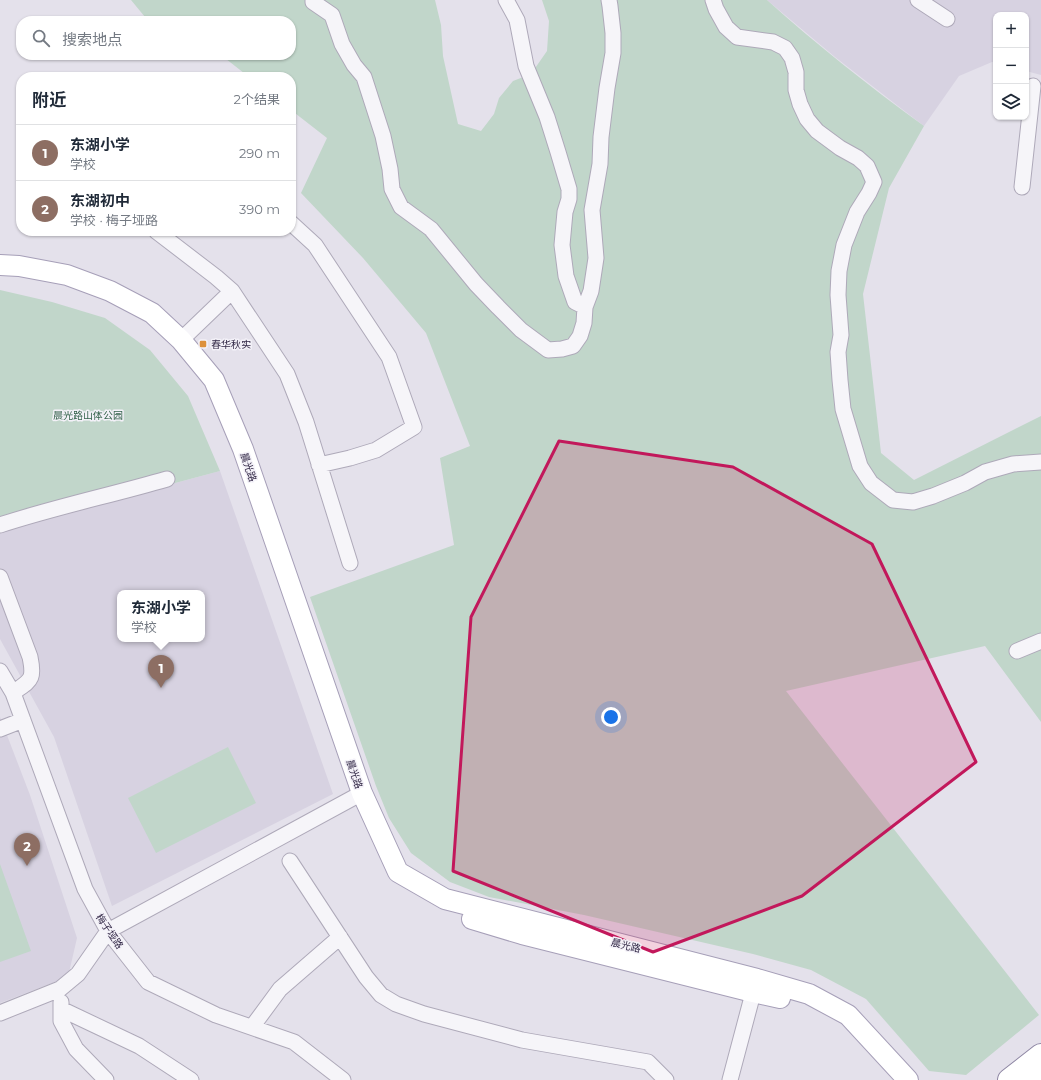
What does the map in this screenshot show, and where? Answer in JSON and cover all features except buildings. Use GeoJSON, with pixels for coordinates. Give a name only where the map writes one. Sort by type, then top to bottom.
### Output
{"type":"FeatureCollection","features":[{"type":"Feature","properties":{"kind":"highway"},"geometry":{"type":"LineString","coordinates":[[1009,1080],[1041,1055]]}},
{"type":"Feature","properties":{"kind":"main road","name":"晨光路"},"geometry":{"type":"LineString","coordinates":[[0,265],[19,266],[67,275],[110,291],[152,314],[181,340],[214,380],[243,449],[357,796]]}},
{"type":"Feature","properties":{"kind":"main road","name":"晨光路"},"geometry":{"type":"LineString","coordinates":[[0,273],[19,273],[64,283],[107,298],[146,320],[176,347],[205,383],[234,452],[357,796],[390,877],[438,909],[522,934],[755,986],[802,1003],[841,1026],[903,1079]]}},
{"type":"Feature","properties":{"kind":"street"},"geometry":{"type":"LineString","coordinates":[[313,0],[332,15],[342,44],[364,77],[383,136],[390,169],[392,189],[401,207],[431,229],[476,284],[498,307],[521,330],[548,350],[562,349],[573,346],[580,336],[584,323],[585,307],[591,290],[596,258],[592,210],[600,164],[601,137],[613,54],[613,33],[609,0]]}},
{"type":"Feature","properties":{"kind":"street"},"geometry":{"type":"LineString","coordinates":[[506,0],[518,20],[526,66],[547,117],[569,189],[569,199],[565,212],[562,245],[566,276],[575,302],[585,307]]}},
{"type":"Feature","properties":{"kind":"street"},"geometry":{"type":"LineString","coordinates":[[713,0],[716,9],[726,27],[737,37],[773,42],[785,48],[792,58],[796,72],[796,90],[800,104],[807,119],[817,131],[840,148],[858,158],[867,166],[874,182],[870,193],[857,212],[844,245],[839,271],[838,295],[841,335],[838,352],[843,410],[860,466],[871,483],[893,500],[913,502],[965,483],[985,472],[1013,464],[1041,462]]}},
{"type":"Feature","properties":{"kind":"street"},"geometry":{"type":"LineString","coordinates":[[918,0],[947,19]]}},
{"type":"Feature","properties":{"kind":"street"},"geometry":{"type":"LineString","coordinates":[[1022,187],[1033,86]]}},
{"type":"Feature","properties":{"kind":"street"},"geometry":{"type":"LineString","coordinates":[[296,227],[315,245],[389,357],[414,427],[376,450],[319,465]]}},
{"type":"Feature","properties":{"kind":"street"},"geometry":{"type":"LineString","coordinates":[[163,236],[232,291],[287,374],[306,422],[350,562]]}},
{"type":"Feature","properties":{"kind":"street"},"geometry":{"type":"LineString","coordinates":[[181,340],[232,291]]}},
{"type":"Feature","properties":{"kind":"street"},"geometry":{"type":"LineString","coordinates":[[0,525],[29,516],[125,492],[167,479]]}},
{"type":"Feature","properties":{"kind":"street"},"geometry":{"type":"LineString","coordinates":[[0,577],[30,657],[33,670],[30,679],[13,693]]}},
{"type":"Feature","properties":{"kind":"street"},"geometry":{"type":"LineString","coordinates":[[1017,651],[1041,641]]}},
{"type":"Feature","properties":{"kind":"street","name":"梅子垭路"},"geometry":{"type":"LineString","coordinates":[[0,671],[13,693],[85,889],[108,931],[148,982],[216,1015],[294,1042],[343,1080]]}},
{"type":"Feature","properties":{"kind":"street"},"geometry":{"type":"LineString","coordinates":[[0,729],[23,720]]}},
{"type":"Feature","properties":{"kind":"street"},"geometry":{"type":"LineString","coordinates":[[0,1012],[60,989],[78,974],[108,931],[357,796]]}},
{"type":"Feature","properties":{"kind":"street"},"geometry":{"type":"LineString","coordinates":[[290,861],[366,977],[382,995],[396,1004],[424,1014],[522,1040],[648,1062],[666,1080]]}},
{"type":"Feature","properties":{"kind":"street"},"geometry":{"type":"LineString","coordinates":[[252,1027],[280,989],[340,937]]}},
{"type":"Feature","properties":{"kind":"street"},"geometry":{"type":"LineString","coordinates":[[730,1080],[755,986]]}},
{"type":"Feature","properties":{"kind":"street"},"geometry":{"type":"LineString","coordinates":[[60,989],[61,1021],[76,1049],[106,1080]]}},
{"type":"Feature","properties":{"kind":"street"},"geometry":{"type":"LineString","coordinates":[[61,1009],[139,1046],[191,1080]]}},
{"type":"Feature","properties":{"kind":"highlighted area"},"geometry":{"type":"Polygon","coordinates":[[[559,441],[733,467],[872,544],[976,762],[802,896],[653,952],[453,871],[471,617],[559,441]]]}},
{"type":"Feature","properties":{"kind":"shaded area"},"geometry":{"type":"Polygon","coordinates":[[[767,0],[1041,0],[1041,75],[1029,72],[1029,12],[993,12],[993,62],[959,76],[924,126],[835,57],[767,0]]]}},
{"type":"Feature","properties":{"kind":"shaded area"},"geometry":{"type":"Polygon","coordinates":[[[220,471],[333,794],[112,906],[54,737],[0,639],[0,530],[220,471]]]}},
{"type":"Feature","properties":{"kind":"shaded area"},"geometry":{"type":"Polygon","coordinates":[[[0,717],[30,795],[77,938],[68,977],[0,1003],[0,717]]]}},
{"type":"Feature","properties":{"kind":"green space"},"geometry":{"type":"Polygon","coordinates":[[[131,0],[435,0],[441,25],[443,56],[458,124],[481,131],[494,114],[499,98],[513,81],[531,74],[547,51],[549,21],[542,0],[767,0],[844,65],[924,126],[889,188],[863,294],[881,453],[914,480],[1041,416],[1041,722],[985,646],[786,691],[1039,1015],[966,1075],[929,1071],[866,999],[811,970],[753,954],[584,915],[489,897],[450,882],[411,853],[389,818],[376,786],[310,597],[454,545],[440,458],[470,446],[426,333],[363,258],[301,193],[327,138],[296,114],[296,72],[243,72],[227,60],[296,60],[296,16],[144,16],[131,0]]]}},
{"type":"Feature","properties":{"kind":"green space","name":"晨光路山体公园"},"geometry":{"type":"Polygon","coordinates":[[[0,290],[52,302],[105,318],[150,350],[188,396],[220,471],[0,530],[0,290]]]}},
{"type":"Feature","properties":{"kind":"green space"},"geometry":{"type":"Polygon","coordinates":[[[228,747],[256,803],[156,853],[128,798],[228,747]]]}},
{"type":"Feature","properties":{"kind":"green space"},"geometry":{"type":"Polygon","coordinates":[[[0,864],[31,951],[0,962],[0,864]]]}},
{"type":"Feature","properties":{"kind":"place","name":"春华秋实"},"geometry":{"type":"Point","coordinates":[203,344]}},
{"type":"Feature","properties":{"kind":"place","name":"东湖小学"},"geometry":{"type":"Point","coordinates":[161,688]}},
{"type":"Feature","properties":{"kind":"place","name":"东湖初中"},"geometry":{"type":"Point","coordinates":[27,866]}}]}
